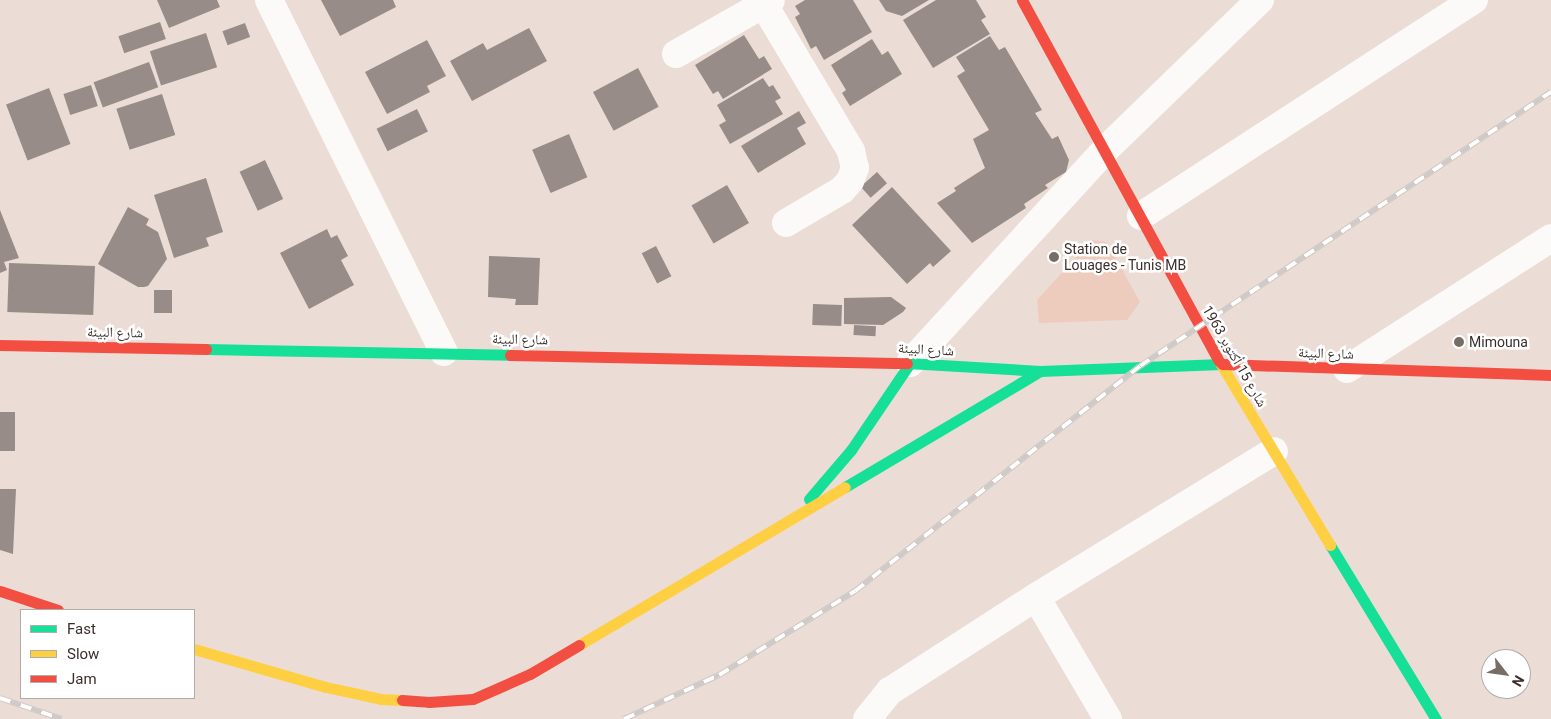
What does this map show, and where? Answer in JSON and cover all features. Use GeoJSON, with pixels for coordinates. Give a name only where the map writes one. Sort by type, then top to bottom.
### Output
{"type":"FeatureCollection","features":[{"type":"Feature","properties":{"kind":"main road","name":"شارع 15 أكتوبر 1963"},"geometry":{"type":"LineString","coordinates":[[1022,0],[1142,216],[1220,364],[1436,719]]}},
{"type":"Feature","properties":{"kind":"main road","name":"شارع البيئة"},"geometry":{"type":"LineString","coordinates":[[0,345],[444,352],[910,363],[1040,371],[1220,364],[1551,375]]}},
{"type":"Feature","properties":{"kind":"main road"},"geometry":{"type":"LineString","coordinates":[[796,515],[851,450],[910,363]]}},
{"type":"Feature","properties":{"kind":"main road","name":"شارع البيئة"},"geometry":{"type":"LineString","coordinates":[[195,649],[326,687],[381,699],[429,702],[473,699],[530,674],[1040,371]]}},
{"type":"Feature","properties":{"kind":"main road"},"geometry":{"type":"LineString","coordinates":[[0,592],[55,609]]}},
{"type":"Feature","properties":{"kind":"street"},"geometry":{"type":"LineString","coordinates":[[269,0],[444,352]]}},
{"type":"Feature","properties":{"kind":"street"},"geometry":{"type":"LineString","coordinates":[[910,363],[1105,150],[1260,0]]}},
{"type":"Feature","properties":{"kind":"street"},"geometry":{"type":"LineString","coordinates":[[1142,216],[1474,0]]}},
{"type":"Feature","properties":{"kind":"street"},"geometry":{"type":"LineString","coordinates":[[676,54],[765,1],[851,151],[855,168],[850,181],[842,190],[786,223]]}},
{"type":"Feature","properties":{"kind":"street"},"geometry":{"type":"LineString","coordinates":[[1347,369],[1551,238]]}},
{"type":"Feature","properties":{"kind":"street"},"geometry":{"type":"LineString","coordinates":[[867,719],[890,691],[1036,597],[1274,451]]}},
{"type":"Feature","properties":{"kind":"street"},"geometry":{"type":"LineString","coordinates":[[1036,597],[1108,719]]}},
{"type":"Feature","properties":{"kind":"shaded area"},"geometry":{"type":"Polygon","coordinates":[[[1092,240],[1107,242],[1140,302],[1127,320],[1039,323],[1037,300],[1092,240]]]}},
{"type":"Feature","properties":{"kind":"building"},"geometry":{"type":"Polygon","coordinates":[[[157,0],[217,0],[220,7],[169,28],[157,0]]]}},
{"type":"Feature","properties":{"kind":"building"},"geometry":{"type":"Polygon","coordinates":[[[321,0],[393,0],[396,7],[340,36],[321,0]]]}},
{"type":"Feature","properties":{"kind":"building"},"geometry":{"type":"Polygon","coordinates":[[[805,0],[853,0],[872,32],[824,60],[816,46],[811,49],[795,17],[800,14],[795,6],[805,0]]]}},
{"type":"Feature","properties":{"kind":"building"},"geometry":{"type":"Polygon","coordinates":[[[879,0],[929,0],[902,16],[886,11],[879,0]]]}},
{"type":"Feature","properties":{"kind":"building"},"geometry":{"type":"Polygon","coordinates":[[[936,0],[976,0],[986,17],[981,20],[990,34],[933,68],[903,20],[936,0]]]}},
{"type":"Feature","properties":{"kind":"building"},"geometry":{"type":"Polygon","coordinates":[[[160,22],[166,39],[124,53],[118,36],[160,22]]]}},
{"type":"Feature","properties":{"kind":"building"},"geometry":{"type":"Polygon","coordinates":[[[245,23],[250,37],[228,45],[222,31],[245,23]]]}},
{"type":"Feature","properties":{"kind":"building"},"geometry":{"type":"Polygon","coordinates":[[[529,28],[547,61],[472,101],[450,61],[483,43],[487,50],[529,28]]]}},
{"type":"Feature","properties":{"kind":"building"},"geometry":{"type":"Polygon","coordinates":[[[206,33],[217,67],[161,85],[150,51],[206,33]]]}},
{"type":"Feature","properties":{"kind":"building"},"geometry":{"type":"Polygon","coordinates":[[[744,35],[759,59],[764,56],[772,69],[723,99],[718,91],[713,94],[695,65],[744,35]]]}},
{"type":"Feature","properties":{"kind":"building"},"geometry":{"type":"Polygon","coordinates":[[[990,36],[999,50],[1005,47],[1042,110],[1035,113],[1052,139],[1058,136],[1069,160],[1066,172],[1045,185],[1048,188],[1024,204],[1026,208],[972,243],[937,203],[956,191],[954,188],[985,168],[973,139],[989,130],[957,76],[965,71],[956,57],[990,36]]]}},
{"type":"Feature","properties":{"kind":"building"},"geometry":{"type":"Polygon","coordinates":[[[872,39],[882,55],[888,51],[902,74],[850,106],[842,93],[846,90],[831,65],[872,39]]]}},
{"type":"Feature","properties":{"kind":"building"},"geometry":{"type":"Polygon","coordinates":[[[427,40],[446,76],[427,86],[430,92],[387,114],[365,72],[427,40]]]}},
{"type":"Feature","properties":{"kind":"building"},"geometry":{"type":"Polygon","coordinates":[[[149,62],[158,87],[103,108],[94,82],[149,62]]]}},
{"type":"Feature","properties":{"kind":"building"},"geometry":{"type":"Polygon","coordinates":[[[638,68],[659,107],[614,131],[593,92],[638,68]]]}},
{"type":"Feature","properties":{"kind":"building"},"geometry":{"type":"Polygon","coordinates":[[[763,78],[769,87],[773,85],[781,98],[775,101],[783,114],[730,144],[719,125],[726,121],[717,105],[763,78]]]}},
{"type":"Feature","properties":{"kind":"building"},"geometry":{"type":"Polygon","coordinates":[[[91,85],[98,106],[70,115],[63,94],[91,85]]]}},
{"type":"Feature","properties":{"kind":"building"},"geometry":{"type":"Polygon","coordinates":[[[49,88],[71,144],[28,160],[6,104],[49,88]]]}},
{"type":"Feature","properties":{"kind":"building"},"geometry":{"type":"Polygon","coordinates":[[[162,94],[175,135],[130,150],[116,109],[162,94]]]}},
{"type":"Feature","properties":{"kind":"building"},"geometry":{"type":"Polygon","coordinates":[[[417,109],[428,131],[388,151],[377,129],[417,109]]]}},
{"type":"Feature","properties":{"kind":"building"},"geometry":{"type":"Polygon","coordinates":[[[799,111],[806,123],[797,128],[806,144],[758,173],[741,146],[799,111]]]}},
{"type":"Feature","properties":{"kind":"building"},"geometry":{"type":"Polygon","coordinates":[[[569,134],[587,177],[551,193],[532,150],[569,134]]]}},
{"type":"Feature","properties":{"kind":"building"},"geometry":{"type":"Polygon","coordinates":[[[265,160],[283,199],[258,211],[240,172],[265,160]]]}},
{"type":"Feature","properties":{"kind":"building"},"geometry":{"type":"Polygon","coordinates":[[[877,172],[887,183],[871,198],[861,187],[877,172]]]}},
{"type":"Feature","properties":{"kind":"building"},"geometry":{"type":"Polygon","coordinates":[[[206,178],[223,232],[206,238],[209,246],[174,258],[154,195],[206,178]]]}},
{"type":"Feature","properties":{"kind":"building"},"geometry":{"type":"Polygon","coordinates":[[[727,185],[749,223],[713,244],[691,206],[727,185]]]}},
{"type":"Feature","properties":{"kind":"building"},"geometry":{"type":"Polygon","coordinates":[[[892,187],[951,251],[933,267],[930,263],[907,284],[852,225],[892,187]]]}},
{"type":"Feature","properties":{"kind":"building"},"geometry":{"type":"Polygon","coordinates":[[[128,207],[149,219],[146,225],[158,232],[167,259],[148,286],[144,287],[138,287],[98,264],[128,207]]]}},
{"type":"Feature","properties":{"kind":"building"},"geometry":{"type":"Polygon","coordinates":[[[0,210],[19,258],[4,262],[7,270],[0,273],[0,210]]]}},
{"type":"Feature","properties":{"kind":"building"},"geometry":{"type":"Polygon","coordinates":[[[327,229],[331,238],[337,235],[348,256],[341,260],[354,285],[309,309],[280,253],[327,229]]]}},
{"type":"Feature","properties":{"kind":"building"},"geometry":{"type":"Polygon","coordinates":[[[656,246],[671,276],[657,284],[642,253],[656,246]]]}},
{"type":"Feature","properties":{"kind":"building"},"geometry":{"type":"Polygon","coordinates":[[[489,256],[540,258],[538,305],[515,305],[516,299],[488,297],[489,256]]]}},
{"type":"Feature","properties":{"kind":"building"},"geometry":{"type":"Polygon","coordinates":[[[9,263],[95,266],[93,315],[7,312],[9,263]]]}},
{"type":"Feature","properties":{"kind":"building"},"geometry":{"type":"Polygon","coordinates":[[[154,290],[172,290],[172,313],[154,313],[154,290]]]}},
{"type":"Feature","properties":{"kind":"building"},"geometry":{"type":"Polygon","coordinates":[[[891,297],[906,308],[883,325],[844,324],[844,298],[891,297]]]}},
{"type":"Feature","properties":{"kind":"building"},"geometry":{"type":"Polygon","coordinates":[[[813,304],[842,305],[841,326],[812,325],[813,304]]]}},
{"type":"Feature","properties":{"kind":"building"},"geometry":{"type":"Polygon","coordinates":[[[854,325],[876,326],[875,336],[853,335],[854,325]]]}},
{"type":"Feature","properties":{"kind":"building"},"geometry":{"type":"Polygon","coordinates":[[[0,412],[15,412],[15,451],[0,451],[0,412]]]}},
{"type":"Feature","properties":{"kind":"building"},"geometry":{"type":"Polygon","coordinates":[[[0,489],[16,489],[13,554],[0,550],[0,489]]]}},
{"type":"Feature","properties":{"kind":"railway"},"geometry":{"type":"LineString","coordinates":[[624,719],[719,675],[855,591],[1140,366],[1551,92]]}},
{"type":"Feature","properties":{"kind":"railway"},"geometry":{"type":"LineString","coordinates":[[0,698],[62,719]]}},
{"type":"Feature","properties":{"kind":"traffic: fast"},"geometry":{"type":"LineString","coordinates":[[206,349],[510,355]]}},
{"type":"Feature","properties":{"kind":"traffic: fast"},"geometry":{"type":"LineString","coordinates":[[907,363],[1040,371],[1222,364]]}},
{"type":"Feature","properties":{"kind":"traffic: fast"},"geometry":{"type":"LineString","coordinates":[[809,499],[851,450],[910,363]]}},
{"type":"Feature","properties":{"kind":"traffic: fast"},"geometry":{"type":"LineString","coordinates":[[845,487],[1040,371]]}},
{"type":"Feature","properties":{"kind":"traffic: fast"},"geometry":{"type":"LineString","coordinates":[[1330,545],[1436,719]]}},
{"type":"Feature","properties":{"kind":"traffic: slow"},"geometry":{"type":"LineString","coordinates":[[1219,361],[1330,545]]}},
{"type":"Feature","properties":{"kind":"traffic: slow"},"geometry":{"type":"LineString","coordinates":[[579,645],[845,487]]}},
{"type":"Feature","properties":{"kind":"traffic: slow"},"geometry":{"type":"LineString","coordinates":[[195,649],[326,687],[381,699],[402,700]]}},
{"type":"Feature","properties":{"kind":"traffic: jam"},"geometry":{"type":"LineString","coordinates":[[1022,0],[1219,361]]}},
{"type":"Feature","properties":{"kind":"traffic: jam"},"geometry":{"type":"LineString","coordinates":[[0,345],[206,349]]}},
{"type":"Feature","properties":{"kind":"traffic: jam"},"geometry":{"type":"LineString","coordinates":[[510,355],[907,363]]}},
{"type":"Feature","properties":{"kind":"traffic: jam"},"geometry":{"type":"LineString","coordinates":[[1222,364],[1551,375]]}},
{"type":"Feature","properties":{"kind":"traffic: jam"},"geometry":{"type":"LineString","coordinates":[[0,591],[55,609]]}},
{"type":"Feature","properties":{"kind":"traffic: jam"},"geometry":{"type":"LineString","coordinates":[[402,700],[429,702],[473,699],[530,674],[579,645]]}},
{"type":"Feature","properties":{"kind":"place","name":"Station de Louages - Tunis MB"},"geometry":{"type":"Point","coordinates":[1054,257]}},
{"type":"Feature","properties":{"kind":"place","name":"Mimouna"},"geometry":{"type":"Point","coordinates":[1459,342]}}]}
